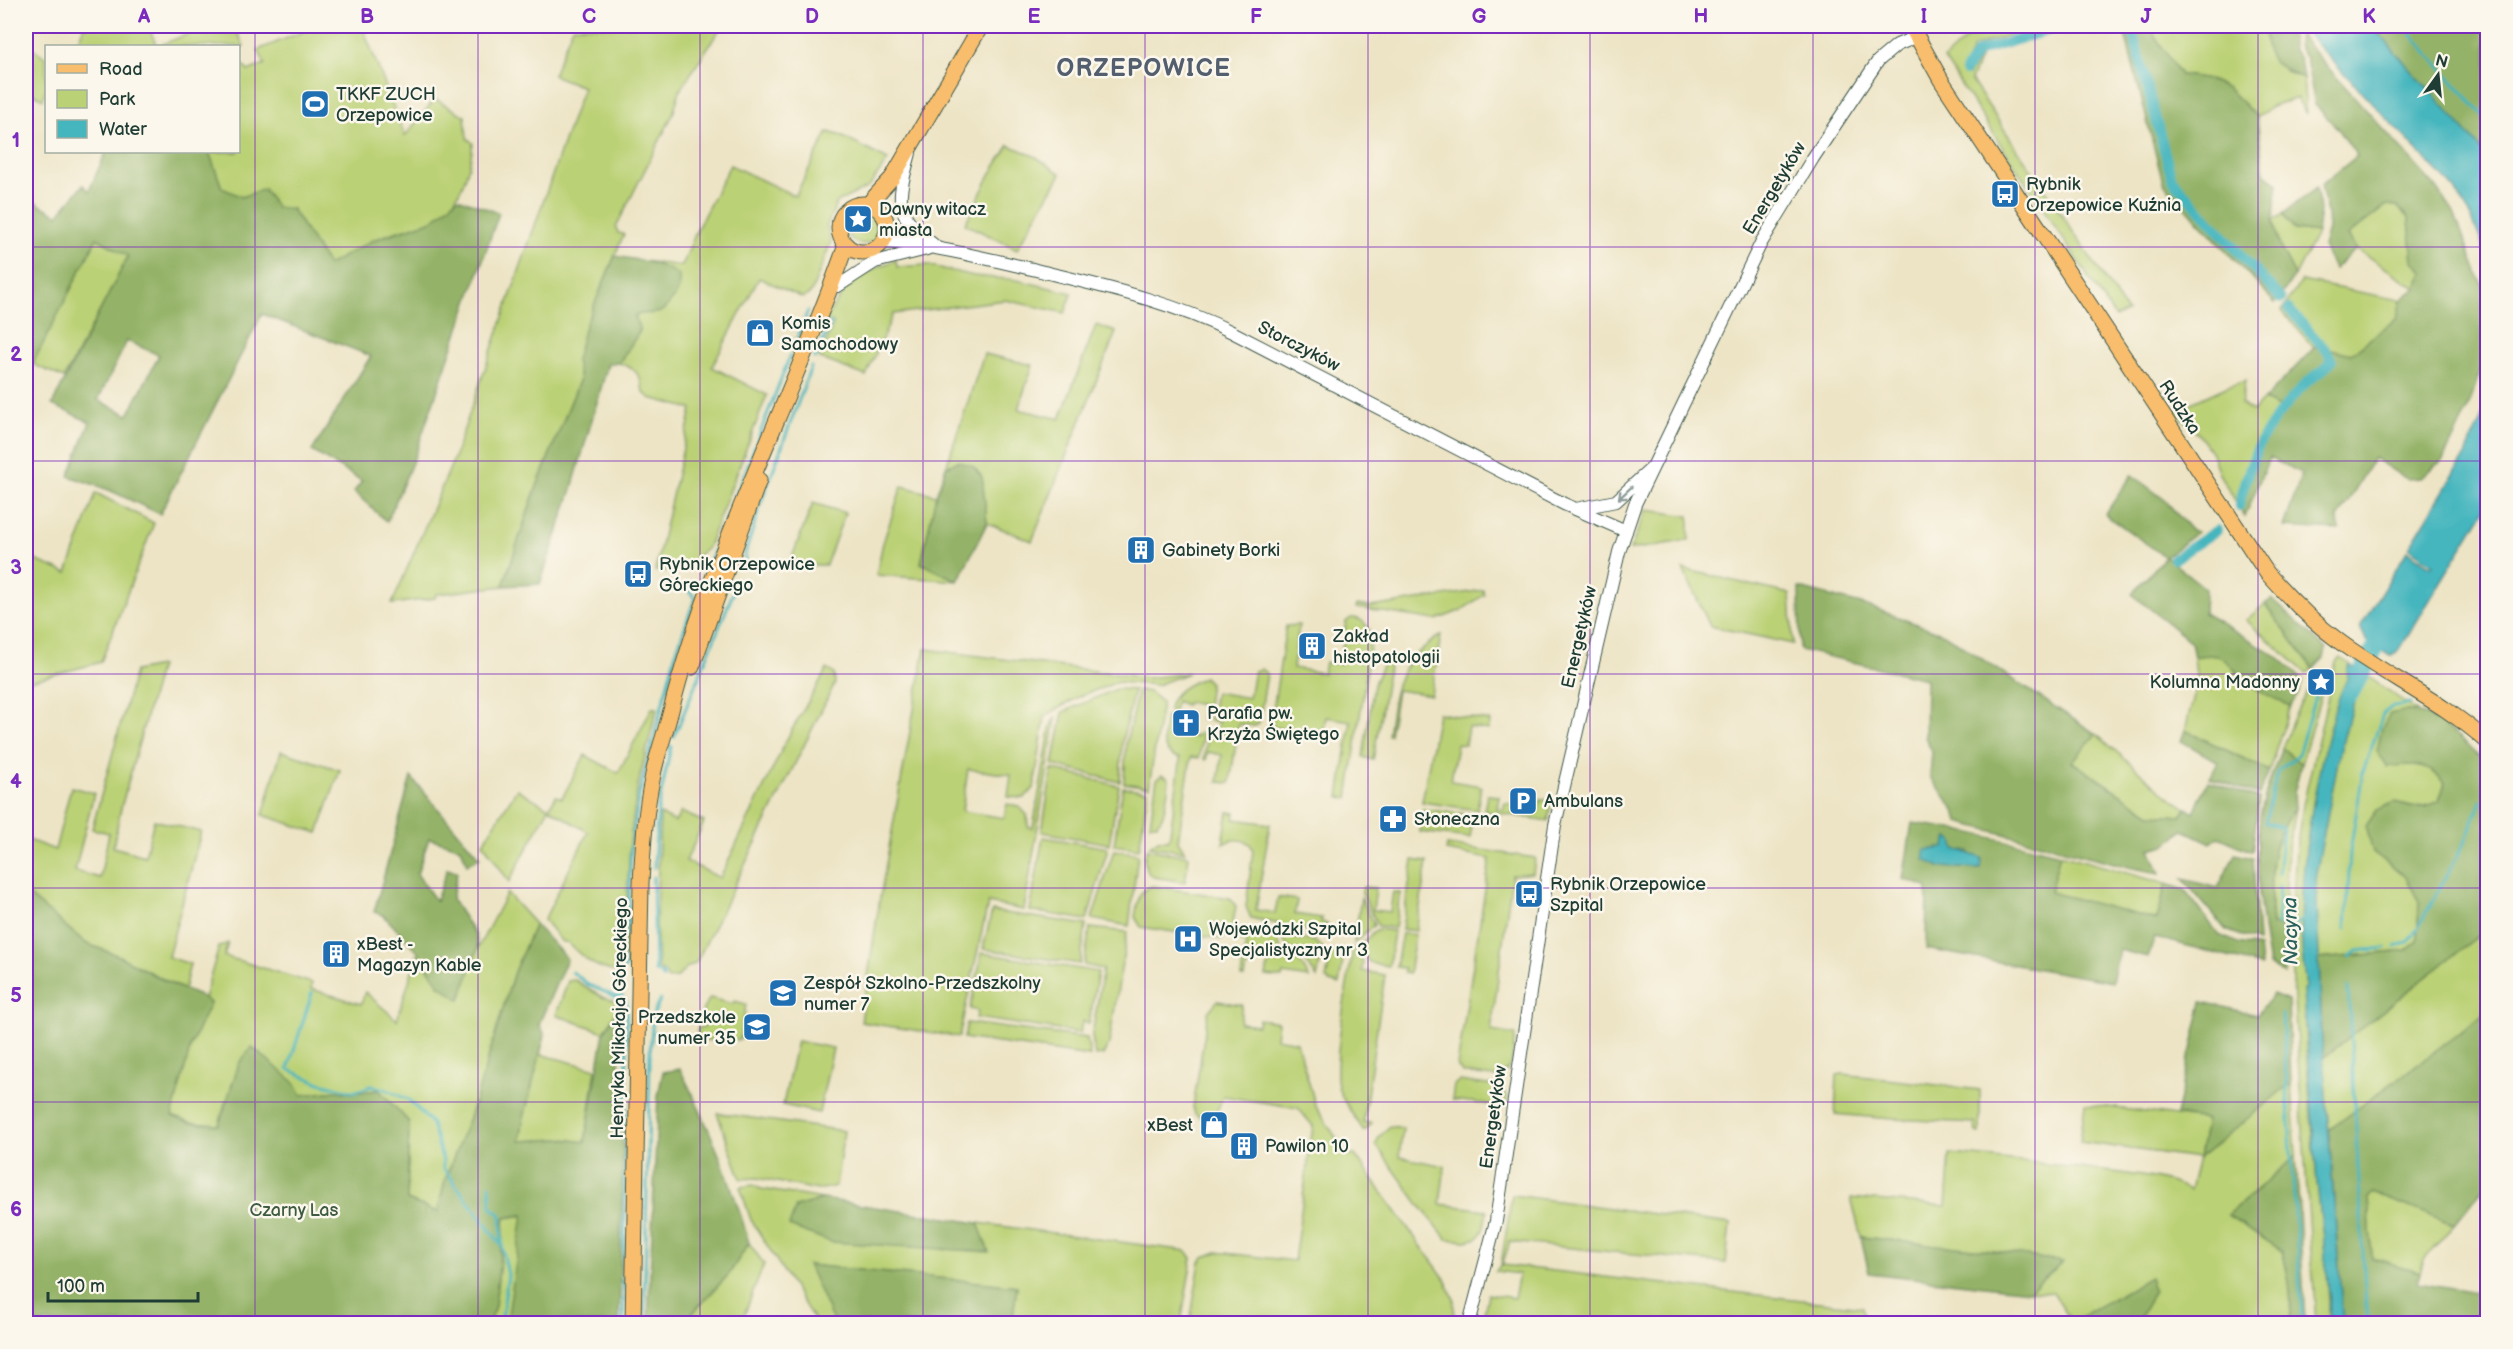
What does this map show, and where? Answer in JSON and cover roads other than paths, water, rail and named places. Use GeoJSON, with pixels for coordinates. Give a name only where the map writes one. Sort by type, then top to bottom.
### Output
{"type":"FeatureCollection","features":[{"type":"Feature","properties":{"kind":"main road"},"geometry":{"type":"LineString","coordinates":[[892,178],[884,227],[872,250],[860,252],[846,245],[839,232],[840,218],[858,204],[868,204],[892,178],[981,26]]}},
{"type":"Feature","properties":{"kind":"main road","name":"Rudzka"},"geometry":{"type":"LineString","coordinates":[[1913,31],[1941,80],[2267,573],[2312,620],[2349,649],[2451,714],[2487,742]]}},
{"type":"Feature","properties":{"kind":"main road"},"geometry":{"type":"LineString","coordinates":[[868,204],[884,227]]}},
{"type":"Feature","properties":{"kind":"main road","name":"Henryka Mikołaja Góreckiego"},"geometry":{"type":"LineString","coordinates":[[633,1323],[643,848],[650,790],[670,716],[694,661],[727,573],[754,499],[768,445],[801,358],[827,301],[846,245]]}},
{"type":"Feature","properties":{"kind":"main road","name":"Henryka Mikołaja Góreckiego"},"geometry":{"type":"LineString","coordinates":[[827,301],[860,252]]}},
{"type":"Feature","properties":{"kind":"street","name":"Energetyków"},"geometry":{"type":"LineString","coordinates":[[1469,1323],[1496,1221],[1556,822],[1607,596],[1635,504],[1752,260],[1785,202],[1878,61],[1913,31]]}},
{"type":"Feature","properties":{"kind":"street"},"geometry":{"type":"LineString","coordinates":[[914,140],[901,187],[901,204],[914,229],[936,247]]}},
{"type":"Feature","properties":{"kind":"street","name":"Storczyków"},"geometry":{"type":"LineString","coordinates":[[884,227],[936,247],[1134,294],[1195,314],[1576,509],[1626,531]]}},
{"type":"Feature","properties":{"kind":"street"},"geometry":{"type":"LineString","coordinates":[[838,286],[875,262],[936,247]]}},
{"type":"Feature","properties":{"kind":"street"},"geometry":{"type":"LineString","coordinates":[[1576,509],[1616,501],[1654,466]]}},
{"type":"Feature","properties":{"kind":"water"},"geometry":{"type":"Polygon","coordinates":[[[2299,26],[2372,26],[2477,144],[2487,158],[2487,256],[2469,212],[2455,190],[2299,26]]]}},
{"type":"Feature","properties":{"kind":"water"},"geometry":{"type":"Polygon","coordinates":[[[2487,405],[2487,506],[2400,649],[2391,656],[2366,640],[2360,627],[2407,551],[2431,566],[2433,564],[2409,548],[2467,452],[2487,405]]]}},
{"type":"Feature","properties":{"kind":"water"},"geometry":{"type":"Polygon","coordinates":[[[2349,664],[2367,676],[2352,706],[2339,756],[2316,874],[2322,1041],[2343,1323],[2329,1324],[2330,1300],[2317,1182],[2301,931],[2303,875],[2315,792],[2329,731],[2348,677],[2349,664]]]}},
{"type":"Feature","properties":{"kind":"water"},"geometry":{"type":"Polygon","coordinates":[[[1948,838],[1953,840],[1955,849],[1982,858],[1981,869],[1940,867],[1925,860],[1925,850],[1944,848],[1948,838]]]}},
{"type":"Feature","properties":{"kind":"waterway"},"geometry":{"type":"LineString","coordinates":[[1965,71],[1977,53],[1983,50],[2063,26]]}},
{"type":"Feature","properties":{"kind":"waterway"},"geometry":{"type":"LineString","coordinates":[[2131,26],[2172,179],[2281,299]]}},
{"type":"Feature","properties":{"kind":"waterway"},"geometry":{"type":"LineString","coordinates":[[2404,26],[2488,121]]}},
{"type":"Feature","properties":{"kind":"waterway"},"geometry":{"type":"LineString","coordinates":[[2239,506],[2249,469],[2269,427],[2304,385],[2332,361],[2327,351],[2289,309]]}},
{"type":"Feature","properties":{"kind":"waterway"},"geometry":{"type":"LineString","coordinates":[[794,346],[808,311]]}},
{"type":"Feature","properties":{"kind":"waterway"},"geometry":{"type":"LineString","coordinates":[[815,358],[831,323]]}},
{"type":"Feature","properties":{"kind":"waterway"},"geometry":{"type":"LineString","coordinates":[[697,568],[710,562],[790,356]]}},
{"type":"Feature","properties":{"kind":"waterway"},"geometry":{"type":"LineString","coordinates":[[745,564],[745,554],[760,506],[811,367]]}},
{"type":"Feature","properties":{"kind":"waterway"},"geometry":{"type":"LineString","coordinates":[[2174,559],[2217,530]]}},
{"type":"Feature","properties":{"kind":"waterway"},"geometry":{"type":"LineString","coordinates":[[674,737],[736,586]]}},
{"type":"Feature","properties":{"kind":"waterway"},"geometry":{"type":"LineString","coordinates":[[620,973],[627,966],[631,849],[640,791],[675,656],[695,598],[689,591],[690,587]]}},
{"type":"Feature","properties":{"kind":"waterway","name":"Nacyna"},"geometry":{"type":"LineString","coordinates":[[2350,694],[2387,626]]}},
{"type":"Feature","properties":{"kind":"waterway"},"geometry":{"type":"LineString","coordinates":[[2278,875],[2283,829],[2280,826],[2265,823],[2277,773],[2299,752],[2316,693]]}},
{"type":"Feature","properties":{"kind":"waterway"},"geometry":{"type":"LineString","coordinates":[[2346,928],[2350,852],[2363,772],[2383,714],[2393,706],[2410,704]]}},
{"type":"Feature","properties":{"kind":"waterway"},"geometry":{"type":"LineString","coordinates":[[654,868],[658,808],[671,746]]}},
{"type":"Feature","properties":{"kind":"waterway"},"geometry":{"type":"LineString","coordinates":[[2484,792],[2488,783]]}},
{"type":"Feature","properties":{"kind":"waterway"},"geometry":{"type":"LineString","coordinates":[[2395,947],[2408,942],[2417,929],[2465,842],[2481,801]]}},
{"type":"Feature","properties":{"kind":"waterway"},"geometry":{"type":"LineString","coordinates":[[653,877],[655,971],[663,975],[663,978]]}},
{"type":"Feature","properties":{"kind":"waterway"},"geometry":{"type":"LineString","coordinates":[[2277,925],[2279,887]]}},
{"type":"Feature","properties":{"kind":"waterway"},"geometry":{"type":"LineString","coordinates":[[2294,925],[2303,919]]}},
{"type":"Feature","properties":{"kind":"waterway"},"geometry":{"type":"LineString","coordinates":[[2349,957],[2357,951],[2385,948]]}},
{"type":"Feature","properties":{"kind":"waterway"},"geometry":{"type":"LineString","coordinates":[[572,972],[589,985],[616,997],[619,996]]}},
{"type":"Feature","properties":{"kind":"waterway"},"geometry":{"type":"LineString","coordinates":[[2348,987],[2367,1324]]}},
{"type":"Feature","properties":{"kind":"waterway"},"geometry":{"type":"LineString","coordinates":[[312,993],[288,1069],[317,1082],[354,1092],[371,1086],[385,1089],[409,1100],[432,1124],[443,1168],[502,1246],[508,1275],[501,1324]]}},
{"type":"Feature","properties":{"kind":"waterway"},"geometry":{"type":"LineString","coordinates":[[619,993],[626,1001],[627,1035],[623,1324]]}},
{"type":"Feature","properties":{"kind":"waterway"},"geometry":{"type":"LineString","coordinates":[[644,1324],[650,1055],[653,1015],[660,1000]]}},
{"type":"Feature","properties":{"kind":"waterway"},"geometry":{"type":"LineString","coordinates":[[2282,1014],[2302,1319]]}},
{"type":"Feature","properties":{"kind":"waterway"},"geometry":{"type":"LineString","coordinates":[[490,1185],[491,1207],[501,1215],[502,1244]]}},
{"type":"Feature","properties":{"kind":"place","name":"TKKF ZUCH Orzepowice"},"geometry":{"type":"Point","coordinates":[315,104]}},
{"type":"Feature","properties":{"kind":"place","name":"Rybnik Orzepowice Kuźnia"},"geometry":{"type":"Point","coordinates":[2005,194]}},
{"type":"Feature","properties":{"kind":"place","name":"Dawny witacz miasta"},"geometry":{"type":"Point","coordinates":[858,219]}},
{"type":"Feature","properties":{"kind":"place","name":"Komis Samochodowy"},"geometry":{"type":"Point","coordinates":[760,333]}},
{"type":"Feature","properties":{"kind":"place","name":"Gabinety Borki"},"geometry":{"type":"Point","coordinates":[1141,550]}},
{"type":"Feature","properties":{"kind":"place","name":"Rybnik Orzepowice Góreckiego"},"geometry":{"type":"Point","coordinates":[638,574]}},
{"type":"Feature","properties":{"kind":"place","name":"Zakład histopatologii"},"geometry":{"type":"Point","coordinates":[1312,646]}},
{"type":"Feature","properties":{"kind":"place","name":"Kolumna Madonny"},"geometry":{"type":"Point","coordinates":[2321,682]}},
{"type":"Feature","properties":{"kind":"place","name":"Parafia pw. Krzyża Świętego"},"geometry":{"type":"Point","coordinates":[1186,723]}},
{"type":"Feature","properties":{"kind":"place","name":"Ambulans"},"geometry":{"type":"Point","coordinates":[1523,801]}},
{"type":"Feature","properties":{"kind":"place","name":"Słoneczna"},"geometry":{"type":"Point","coordinates":[1393,819]}},
{"type":"Feature","properties":{"kind":"place","name":"Rybnik Orzepowice Szpital"},"geometry":{"type":"Point","coordinates":[1529,894]}},
{"type":"Feature","properties":{"kind":"place","name":"Wojewódzki Szpital Specjalistyczny nr 3"},"geometry":{"type":"Point","coordinates":[1188,939]}},
{"type":"Feature","properties":{"kind":"place","name":"xBest - Magazyn Kable"},"geometry":{"type":"Point","coordinates":[336,954]}},
{"type":"Feature","properties":{"kind":"place","name":"Zespół Szkolno-Przedszkolny numer 7"},"geometry":{"type":"Point","coordinates":[783,993]}},
{"type":"Feature","properties":{"kind":"place","name":"Przedszkole numer 35"},"geometry":{"type":"Point","coordinates":[757,1027]}},
{"type":"Feature","properties":{"kind":"place","name":"xBest"},"geometry":{"type":"Point","coordinates":[1214,1125]}},
{"type":"Feature","properties":{"kind":"place","name":"Pawilon 10"},"geometry":{"type":"Point","coordinates":[1244,1146]}},
{"type":"Feature","properties":{"kind":"district","name":"ORZEPOWICE"},"geometry":{"type":"Point","coordinates":[1144,68]}},
{"type":"Feature","properties":{"kind":"park label","name":"Czarny Las"},"geometry":{"type":"Point","coordinates":[294,1210]}}]}
